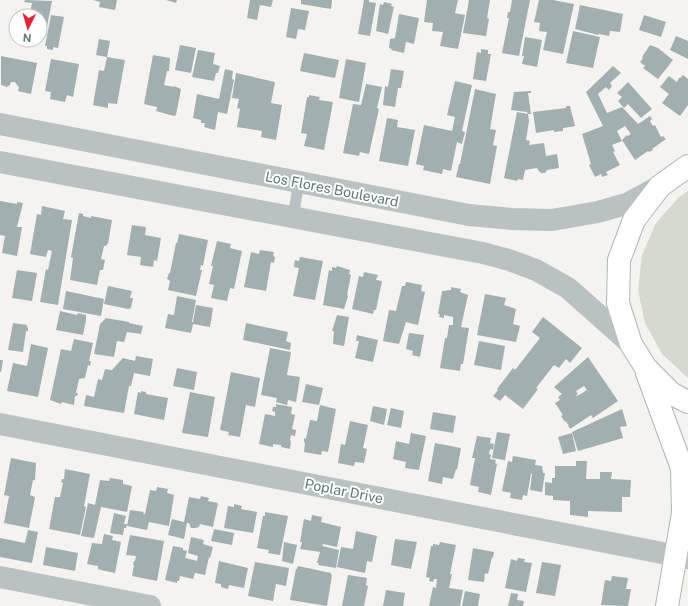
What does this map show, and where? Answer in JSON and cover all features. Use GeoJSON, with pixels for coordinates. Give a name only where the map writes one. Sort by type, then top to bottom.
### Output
{"type":"FeatureCollection","features":[{"type":"Feature","properties":{"kind":"main road"},"geometry":{"type":"LineString","coordinates":[[667,606],[682,556],[682,468],[646,368],[631,344],[618,303],[619,260],[634,220],[660,186],[688,166]]}},
{"type":"Feature","properties":{"kind":"main road"},"geometry":{"type":"LineString","coordinates":[[646,368],[672,394],[688,402]]}},
{"type":"Feature","properties":{"kind":"street","name":"Los Flores Boulevard"},"geometry":{"type":"LineString","coordinates":[[0,124],[469,215],[512,219],[552,220],[598,212],[629,203],[660,186]]}},
{"type":"Feature","properties":{"kind":"street"},"geometry":{"type":"LineString","coordinates":[[0,162],[483,253],[509,260],[536,270],[568,288],[631,344]]}},
{"type":"Feature","properties":{"kind":"street","name":"Poplar Drive"},"geometry":{"type":"LineString","coordinates":[[0,424],[682,556]]}},
{"type":"Feature","properties":{"kind":"street"},"geometry":{"type":"LineString","coordinates":[[0,577],[150,606]]}},
{"type":"Feature","properties":{"kind":"lane"},"geometry":{"type":"LineString","coordinates":[[292,217],[299,182]]}},
{"type":"Feature","properties":{"kind":"shaded area"},"geometry":{"type":"Polygon","coordinates":[[[688,191],[688,378],[662,354],[645,323],[638,290],[642,255],[656,223],[679,197],[688,191]]]}},
{"type":"Feature","properties":{"kind":"building"},"geometry":{"type":"Polygon","coordinates":[[[25,0],[52,1],[48,22],[48,8],[31,8],[32,3],[24,2],[25,0]]]}},
{"type":"Feature","properties":{"kind":"building"},"geometry":{"type":"Polygon","coordinates":[[[93,0],[117,0],[115,10],[99,7],[100,2],[93,0]]]}},
{"type":"Feature","properties":{"kind":"building"},"geometry":{"type":"Polygon","coordinates":[[[166,0],[177,0],[176,3],[166,0]]]}},
{"type":"Feature","properties":{"kind":"building"},"geometry":{"type":"Polygon","coordinates":[[[250,0],[273,0],[271,7],[260,5],[257,20],[247,18],[250,0]]]}},
{"type":"Feature","properties":{"kind":"building"},"geometry":{"type":"Polygon","coordinates":[[[301,0],[332,0],[331,9],[301,4],[301,0]]]}},
{"type":"Feature","properties":{"kind":"building"},"geometry":{"type":"Polygon","coordinates":[[[364,0],[369,0],[369,2],[376,3],[370,36],[358,34],[364,0]]]}},
{"type":"Feature","properties":{"kind":"building"},"geometry":{"type":"Polygon","coordinates":[[[427,0],[458,0],[455,13],[465,15],[458,49],[440,46],[443,32],[432,31],[433,23],[424,22],[427,0]]]}},
{"type":"Feature","properties":{"kind":"building"},"geometry":{"type":"Polygon","coordinates":[[[469,0],[490,0],[486,36],[463,33],[469,0]]]}},
{"type":"Feature","properties":{"kind":"building"},"geometry":{"type":"Polygon","coordinates":[[[512,0],[530,0],[519,56],[502,53],[509,18],[507,18],[508,12],[510,12],[512,0]]]}},
{"type":"Feature","properties":{"kind":"building"},"geometry":{"type":"Polygon","coordinates":[[[539,0],[553,0],[574,4],[563,54],[543,50],[547,32],[539,31],[540,23],[534,22],[539,0]]]}},
{"type":"Feature","properties":{"kind":"building"},"geometry":{"type":"Polygon","coordinates":[[[384,2],[392,4],[391,6],[394,7],[388,34],[376,31],[380,4],[383,5],[384,2]]]}},
{"type":"Feature","properties":{"kind":"building"},"geometry":{"type":"Polygon","coordinates":[[[580,5],[623,14],[620,32],[610,31],[609,36],[598,35],[575,29],[580,5]]]}},
{"type":"Feature","properties":{"kind":"building"},"geometry":{"type":"Polygon","coordinates":[[[291,8],[309,11],[305,30],[298,29],[296,39],[286,37],[291,8]]]}},
{"type":"Feature","properties":{"kind":"building"},"geometry":{"type":"Polygon","coordinates":[[[399,14],[419,18],[414,44],[406,42],[404,53],[391,50],[392,49],[389,48],[390,39],[395,38],[399,14]]]}},
{"type":"Feature","properties":{"kind":"building"},"geometry":{"type":"Polygon","coordinates":[[[51,15],[64,17],[58,48],[53,47],[53,50],[47,49],[51,15]]]}},
{"type":"Feature","properties":{"kind":"building"},"geometry":{"type":"Polygon","coordinates":[[[644,15],[666,22],[661,37],[639,30],[644,15]]]}},
{"type":"Feature","properties":{"kind":"building"},"geometry":{"type":"Polygon","coordinates":[[[573,31],[600,37],[593,68],[566,63],[573,31]]]}},
{"type":"Feature","properties":{"kind":"building"},"geometry":{"type":"Polygon","coordinates":[[[676,36],[688,41],[688,59],[670,50],[676,36]]]}},
{"type":"Feature","properties":{"kind":"building"},"geometry":{"type":"Polygon","coordinates":[[[525,37],[542,40],[537,67],[522,64],[525,37]]]}},
{"type":"Feature","properties":{"kind":"building"},"geometry":{"type":"Polygon","coordinates":[[[99,39],[110,41],[107,57],[96,55],[99,39]]]}},
{"type":"Feature","properties":{"kind":"building"},"geometry":{"type":"Polygon","coordinates":[[[180,45],[196,48],[191,73],[175,70],[180,45]]]}},
{"type":"Feature","properties":{"kind":"building"},"geometry":{"type":"Polygon","coordinates":[[[650,45],[658,48],[673,60],[658,79],[643,68],[645,66],[640,62],[650,45]]]}},
{"type":"Feature","properties":{"kind":"building"},"geometry":{"type":"Polygon","coordinates":[[[481,49],[488,50],[488,54],[491,54],[486,81],[473,79],[477,52],[481,53],[481,49]]]}},
{"type":"Feature","properties":{"kind":"building"},"geometry":{"type":"Polygon","coordinates":[[[198,50],[215,53],[213,64],[220,66],[214,81],[192,77],[198,50]]]}},
{"type":"Feature","properties":{"kind":"building"},"geometry":{"type":"Polygon","coordinates":[[[304,53],[339,60],[335,78],[300,71],[304,53]]]}},
{"type":"Feature","properties":{"kind":"building"},"geometry":{"type":"Polygon","coordinates":[[[153,55],[170,58],[169,71],[167,71],[164,85],[174,86],[181,89],[176,115],[174,116],[156,111],[157,107],[144,104],[153,55]]]}},
{"type":"Feature","properties":{"kind":"building"},"geometry":{"type":"Polygon","coordinates":[[[1,56],[37,63],[31,94],[18,91],[19,87],[15,82],[11,82],[7,87],[1,85],[1,56]]]}},
{"type":"Feature","properties":{"kind":"building"},"geometry":{"type":"Polygon","coordinates":[[[107,57],[125,60],[117,104],[108,103],[108,108],[93,105],[99,70],[104,71],[107,57]]]}},
{"type":"Feature","properties":{"kind":"building"},"geometry":{"type":"Polygon","coordinates":[[[51,59],[79,64],[73,97],[67,95],[65,102],[50,99],[51,92],[45,91],[51,59]]]}},
{"type":"Feature","properties":{"kind":"building"},"geometry":{"type":"Polygon","coordinates":[[[346,59],[366,63],[359,102],[339,98],[346,59]]]}},
{"type":"Feature","properties":{"kind":"building"},"geometry":{"type":"Polygon","coordinates":[[[613,66],[621,73],[610,83],[612,86],[609,90],[606,87],[598,94],[607,113],[622,107],[638,124],[650,116],[652,119],[650,121],[653,126],[655,125],[661,137],[663,136],[666,139],[652,149],[653,150],[648,151],[635,160],[622,140],[627,135],[628,136],[631,134],[625,126],[617,131],[622,141],[612,145],[615,151],[613,152],[620,165],[606,172],[608,175],[602,177],[601,174],[595,177],[589,165],[591,164],[582,134],[603,126],[586,92],[613,66]]]}},
{"type":"Feature","properties":{"kind":"building"},"geometry":{"type":"Polygon","coordinates":[[[225,69],[233,71],[232,79],[234,80],[227,114],[218,112],[215,130],[204,127],[205,123],[201,123],[201,120],[193,118],[197,94],[219,99],[225,69]]]}},
{"type":"Feature","properties":{"kind":"building"},"geometry":{"type":"Polygon","coordinates":[[[391,69],[404,71],[401,88],[398,88],[395,107],[383,105],[385,86],[388,87],[391,69]]]}},
{"type":"Feature","properties":{"kind":"building"},"geometry":{"type":"Polygon","coordinates":[[[236,73],[275,82],[271,103],[282,105],[276,140],[261,137],[262,131],[237,127],[240,109],[237,108],[239,99],[232,98],[236,73]]]}},
{"type":"Feature","properties":{"kind":"building"},"geometry":{"type":"Polygon","coordinates":[[[683,75],[688,79],[688,105],[680,116],[662,103],[669,94],[660,87],[669,76],[677,82],[683,75]]]}},
{"type":"Feature","properties":{"kind":"building"},"geometry":{"type":"Polygon","coordinates":[[[455,81],[472,85],[462,131],[465,132],[462,144],[457,142],[451,171],[443,169],[442,174],[423,170],[424,166],[416,164],[424,125],[452,131],[455,117],[447,115],[455,81]]]}},
{"type":"Feature","properties":{"kind":"building"},"geometry":{"type":"Polygon","coordinates":[[[628,82],[652,109],[641,118],[628,104],[624,108],[618,101],[622,97],[617,93],[628,82]]]}},
{"type":"Feature","properties":{"kind":"building"},"geometry":{"type":"Polygon","coordinates":[[[366,84],[382,87],[377,108],[379,109],[369,154],[360,152],[359,156],[343,153],[353,104],[361,105],[366,84]]]}},
{"type":"Feature","properties":{"kind":"building"},"geometry":{"type":"Polygon","coordinates":[[[475,89],[496,94],[490,129],[496,130],[493,145],[497,146],[490,184],[456,177],[475,89]]]}},
{"type":"Feature","properties":{"kind":"building"},"geometry":{"type":"Polygon","coordinates":[[[531,91],[531,93],[528,93],[531,114],[511,110],[514,92],[531,91]]]}},
{"type":"Feature","properties":{"kind":"building"},"geometry":{"type":"Polygon","coordinates":[[[309,95],[320,97],[319,100],[333,102],[324,150],[304,146],[307,134],[301,133],[307,97],[309,97],[309,95]]]}},
{"type":"Feature","properties":{"kind":"building"},"geometry":{"type":"Polygon","coordinates":[[[566,106],[570,106],[575,126],[563,128],[563,131],[554,132],[554,130],[536,133],[533,112],[566,108],[566,106]]]}},
{"type":"Feature","properties":{"kind":"building"},"geometry":{"type":"Polygon","coordinates":[[[517,112],[528,114],[529,121],[526,140],[530,141],[529,145],[544,143],[546,156],[557,154],[559,168],[547,170],[545,173],[541,173],[537,168],[525,170],[523,180],[518,179],[517,181],[504,178],[517,112]]]}},
{"type":"Feature","properties":{"kind":"building"},"geometry":{"type":"Polygon","coordinates":[[[387,118],[398,120],[397,127],[415,130],[408,166],[379,161],[387,118]]]}},
{"type":"Feature","properties":{"kind":"building"},"geometry":{"type":"Polygon","coordinates":[[[0,201],[17,204],[17,202],[23,203],[17,227],[22,227],[17,256],[2,253],[5,236],[0,235],[0,201]]]}},
{"type":"Feature","properties":{"kind":"building"},"geometry":{"type":"Polygon","coordinates":[[[42,206],[65,211],[63,219],[72,220],[58,305],[40,302],[46,269],[48,270],[52,251],[48,250],[46,257],[30,254],[37,214],[41,215],[42,206]]]}},
{"type":"Feature","properties":{"kind":"building"},"geometry":{"type":"Polygon","coordinates":[[[79,213],[83,214],[83,216],[91,218],[91,216],[112,220],[108,244],[104,246],[101,259],[105,260],[103,270],[100,270],[97,285],[70,280],[73,258],[71,257],[79,213]]]}},
{"type":"Feature","properties":{"kind":"building"},"geometry":{"type":"Polygon","coordinates":[[[132,225],[146,227],[145,235],[161,238],[157,261],[154,260],[153,267],[140,265],[141,257],[127,255],[132,225]]]}},
{"type":"Feature","properties":{"kind":"building"},"geometry":{"type":"Polygon","coordinates":[[[179,234],[208,240],[203,266],[201,265],[200,270],[202,270],[196,296],[168,290],[170,281],[167,279],[170,273],[179,234]]]}},
{"type":"Feature","properties":{"kind":"building"},"geometry":{"type":"Polygon","coordinates":[[[217,241],[231,244],[230,248],[242,251],[234,289],[230,288],[227,301],[211,298],[214,285],[209,284],[213,266],[211,266],[217,241]]]}},
{"type":"Feature","properties":{"kind":"building"},"geometry":{"type":"Polygon","coordinates":[[[260,250],[274,252],[273,256],[275,257],[274,263],[271,262],[266,291],[244,287],[251,252],[259,254],[260,250]]]}},
{"type":"Feature","properties":{"kind":"building"},"geometry":{"type":"Polygon","coordinates":[[[300,257],[323,261],[315,300],[293,296],[299,268],[294,267],[295,260],[299,261],[300,257]]]}},
{"type":"Feature","properties":{"kind":"building"},"geometry":{"type":"Polygon","coordinates":[[[337,266],[350,270],[349,274],[351,275],[348,296],[344,309],[323,305],[329,270],[332,271],[332,267],[336,268],[337,266]]]}},
{"type":"Feature","properties":{"kind":"building"},"geometry":{"type":"Polygon","coordinates":[[[17,270],[37,273],[32,301],[12,298],[17,270]]]}},
{"type":"Feature","properties":{"kind":"building"},"geometry":{"type":"Polygon","coordinates":[[[364,272],[378,275],[376,280],[382,281],[376,310],[374,310],[373,314],[352,309],[359,276],[363,277],[364,272]]]}},
{"type":"Feature","properties":{"kind":"building"},"geometry":{"type":"Polygon","coordinates":[[[406,282],[422,285],[421,291],[425,292],[418,325],[406,322],[399,344],[383,341],[389,310],[396,311],[402,286],[405,286],[406,282]]]}},
{"type":"Feature","properties":{"kind":"building"},"geometry":{"type":"Polygon","coordinates":[[[108,286],[132,291],[130,298],[133,298],[131,308],[128,309],[104,304],[108,286]]]}},
{"type":"Feature","properties":{"kind":"building"},"geometry":{"type":"Polygon","coordinates":[[[451,287],[461,289],[460,292],[468,295],[461,327],[469,328],[463,364],[461,364],[460,371],[440,368],[445,338],[447,338],[449,325],[453,325],[453,317],[444,315],[444,318],[439,317],[440,314],[438,314],[442,291],[451,290],[451,287]]]}},
{"type":"Feature","properties":{"kind":"building"},"geometry":{"type":"Polygon","coordinates":[[[66,291],[104,299],[101,316],[63,309],[66,291]]]}},
{"type":"Feature","properties":{"kind":"building"},"geometry":{"type":"Polygon","coordinates":[[[485,294],[506,298],[504,305],[516,309],[513,324],[520,326],[516,342],[477,335],[485,294]]]}},
{"type":"Feature","properties":{"kind":"building"},"geometry":{"type":"Polygon","coordinates":[[[177,296],[196,300],[192,322],[196,305],[213,308],[210,327],[193,324],[191,333],[165,328],[168,314],[174,315],[177,296]]]}},
{"type":"Feature","properties":{"kind":"building"},"geometry":{"type":"Polygon","coordinates":[[[60,311],[77,315],[78,313],[86,315],[83,335],[56,330],[60,311]]]}},
{"type":"Feature","properties":{"kind":"building"},"geometry":{"type":"Polygon","coordinates":[[[337,315],[349,317],[344,346],[333,344],[334,331],[332,331],[337,315]]]}},
{"type":"Feature","properties":{"kind":"building"},"geometry":{"type":"Polygon","coordinates":[[[543,317],[582,348],[570,363],[566,359],[559,368],[554,365],[536,388],[538,389],[523,409],[505,395],[500,401],[493,396],[513,368],[515,370],[540,338],[532,332],[543,317]]]}},
{"type":"Feature","properties":{"kind":"building"},"geometry":{"type":"Polygon","coordinates":[[[106,318],[143,326],[141,334],[127,332],[124,342],[117,341],[114,357],[94,354],[100,324],[106,318]]]}},
{"type":"Feature","properties":{"kind":"building"},"geometry":{"type":"Polygon","coordinates":[[[13,323],[27,325],[28,331],[26,331],[23,352],[8,350],[13,323]]]}},
{"type":"Feature","properties":{"kind":"building"},"geometry":{"type":"Polygon","coordinates":[[[246,323],[288,332],[286,341],[291,343],[290,350],[243,340],[246,323]]]}},
{"type":"Feature","properties":{"kind":"building"},"geometry":{"type":"Polygon","coordinates":[[[409,333],[424,335],[420,357],[412,355],[413,351],[406,349],[409,333]]]}},
{"type":"Feature","properties":{"kind":"building"},"geometry":{"type":"Polygon","coordinates":[[[357,335],[378,340],[373,362],[355,358],[359,341],[356,341],[357,335]]]}},
{"type":"Feature","properties":{"kind":"building"},"geometry":{"type":"Polygon","coordinates":[[[74,339],[93,343],[89,361],[91,361],[90,366],[88,365],[85,378],[79,379],[76,393],[78,393],[77,396],[75,396],[74,405],[62,402],[61,404],[50,400],[61,349],[71,351],[74,339]]]}},
{"type":"Feature","properties":{"kind":"building"},"geometry":{"type":"Polygon","coordinates":[[[479,341],[505,346],[501,370],[474,365],[479,341]]]}},
{"type":"Feature","properties":{"kind":"building"},"geometry":{"type":"Polygon","coordinates":[[[31,344],[48,348],[38,397],[7,391],[13,363],[27,366],[31,344]]]}},
{"type":"Feature","properties":{"kind":"building"},"geometry":{"type":"Polygon","coordinates":[[[270,348],[291,352],[287,375],[300,377],[296,402],[288,400],[287,405],[276,402],[277,398],[261,395],[270,348]]]}},
{"type":"Feature","properties":{"kind":"building"},"geometry":{"type":"Polygon","coordinates":[[[136,356],[153,359],[150,376],[134,373],[131,386],[129,386],[124,413],[84,406],[86,395],[94,397],[98,379],[102,380],[105,369],[112,370],[123,358],[135,361],[136,356]]]}},
{"type":"Feature","properties":{"kind":"building"},"geometry":{"type":"Polygon","coordinates":[[[588,357],[618,401],[593,418],[591,415],[570,429],[566,421],[565,422],[561,416],[563,415],[555,403],[560,400],[558,397],[562,394],[554,387],[588,357]],[[584,386],[576,391],[578,394],[576,395],[577,396],[587,390],[584,386]]]}},
{"type":"Feature","properties":{"kind":"building"},"geometry":{"type":"Polygon","coordinates":[[[0,360],[3,360],[1,372],[0,372],[0,360]]]}},
{"type":"Feature","properties":{"kind":"building"},"geometry":{"type":"Polygon","coordinates":[[[177,368],[197,372],[194,390],[173,386],[177,368]]]}},
{"type":"Feature","properties":{"kind":"building"},"geometry":{"type":"Polygon","coordinates":[[[231,372],[260,378],[255,407],[246,405],[240,437],[228,435],[229,432],[220,430],[231,372]]]}},
{"type":"Feature","properties":{"kind":"building"},"geometry":{"type":"Polygon","coordinates":[[[306,384],[323,388],[319,405],[302,402],[306,384]]]}},
{"type":"Feature","properties":{"kind":"building"},"geometry":{"type":"Polygon","coordinates":[[[141,391],[146,392],[146,394],[168,398],[164,420],[134,414],[138,392],[141,393],[141,391]]]}},
{"type":"Feature","properties":{"kind":"building"},"geometry":{"type":"Polygon","coordinates":[[[190,392],[215,397],[208,437],[182,433],[190,392]]]}},
{"type":"Feature","properties":{"kind":"building"},"geometry":{"type":"Polygon","coordinates":[[[276,404],[292,407],[291,414],[295,415],[292,429],[296,430],[295,436],[291,435],[290,449],[281,447],[281,445],[273,444],[273,447],[259,444],[265,414],[275,416],[275,412],[272,411],[273,407],[276,407],[276,404]]]}},
{"type":"Feature","properties":{"kind":"building"},"geometry":{"type":"Polygon","coordinates":[[[320,405],[336,409],[328,452],[322,451],[321,455],[304,452],[304,438],[306,439],[310,420],[317,421],[320,405]]]}},
{"type":"Feature","properties":{"kind":"building"},"geometry":{"type":"Polygon","coordinates":[[[373,406],[387,409],[384,425],[370,421],[373,406]]]}},
{"type":"Feature","properties":{"kind":"building"},"geometry":{"type":"Polygon","coordinates":[[[391,408],[404,411],[401,428],[387,425],[391,408]]]}},
{"type":"Feature","properties":{"kind":"building"},"geometry":{"type":"Polygon","coordinates":[[[622,409],[627,426],[620,427],[623,438],[578,451],[572,432],[622,409]]]}},
{"type":"Feature","properties":{"kind":"building"},"geometry":{"type":"Polygon","coordinates":[[[433,412],[456,416],[453,433],[430,429],[433,412]]]}},
{"type":"Feature","properties":{"kind":"building"},"geometry":{"type":"Polygon","coordinates":[[[350,421],[368,425],[363,448],[367,449],[364,463],[355,462],[354,466],[338,463],[341,444],[345,445],[350,421]]]}},
{"type":"Feature","properties":{"kind":"building"},"geometry":{"type":"Polygon","coordinates":[[[497,432],[510,434],[505,460],[492,458],[497,432]]]}},
{"type":"Feature","properties":{"kind":"building"},"geometry":{"type":"Polygon","coordinates":[[[411,433],[426,436],[419,470],[405,468],[406,462],[393,459],[396,441],[409,444],[411,433]]]}},
{"type":"Feature","properties":{"kind":"building"},"geometry":{"type":"Polygon","coordinates":[[[572,433],[576,451],[563,454],[558,437],[572,433]]]}},
{"type":"Feature","properties":{"kind":"building"},"geometry":{"type":"Polygon","coordinates":[[[477,436],[491,438],[490,443],[494,444],[493,450],[490,449],[489,454],[491,455],[490,459],[496,460],[495,463],[497,464],[491,495],[478,492],[479,487],[470,485],[475,458],[472,458],[477,436]]]}},
{"type":"Feature","properties":{"kind":"building"},"geometry":{"type":"Polygon","coordinates":[[[435,443],[461,448],[457,470],[456,469],[453,479],[443,477],[442,484],[428,481],[435,443]]]}},
{"type":"Feature","properties":{"kind":"building"},"geometry":{"type":"Polygon","coordinates":[[[513,456],[536,460],[535,465],[542,466],[543,473],[545,473],[542,492],[530,490],[532,474],[527,496],[523,495],[522,500],[510,498],[511,493],[502,491],[508,461],[512,462],[513,456]]]}},
{"type":"Feature","properties":{"kind":"building"},"geometry":{"type":"Polygon","coordinates":[[[11,458],[36,463],[35,480],[33,480],[30,495],[35,497],[29,528],[4,523],[9,496],[4,495],[11,458]]]}},
{"type":"Feature","properties":{"kind":"building"},"geometry":{"type":"Polygon","coordinates":[[[576,461],[587,461],[586,479],[600,479],[600,472],[612,472],[611,479],[631,480],[630,497],[622,497],[622,512],[588,511],[588,517],[570,515],[570,501],[553,500],[553,496],[545,495],[545,482],[552,483],[552,478],[555,478],[555,466],[576,466],[576,461]]]}},
{"type":"Feature","properties":{"kind":"building"},"geometry":{"type":"Polygon","coordinates":[[[65,469],[90,474],[84,506],[86,507],[80,535],[49,529],[55,497],[60,497],[63,483],[61,482],[62,479],[64,479],[65,469]]]}},
{"type":"Feature","properties":{"kind":"building"},"geometry":{"type":"Polygon","coordinates":[[[110,478],[123,480],[123,484],[132,486],[127,512],[101,507],[94,538],[81,536],[88,503],[95,505],[100,480],[109,481],[110,478]]]}},
{"type":"Feature","properties":{"kind":"building"},"geometry":{"type":"Polygon","coordinates":[[[157,487],[168,489],[167,493],[174,495],[169,526],[149,522],[147,530],[127,526],[130,510],[144,512],[143,514],[145,514],[150,490],[156,491],[157,487]]]}},
{"type":"Feature","properties":{"kind":"building"},"geometry":{"type":"Polygon","coordinates":[[[201,496],[209,498],[208,501],[218,503],[213,527],[200,524],[199,527],[191,528],[189,523],[187,523],[184,539],[168,535],[172,519],[184,522],[189,497],[200,499],[201,496]]]}},
{"type":"Feature","properties":{"kind":"building"},"geometry":{"type":"Polygon","coordinates":[[[234,504],[242,506],[241,509],[257,512],[253,533],[224,528],[228,506],[234,507],[234,504]]]}},
{"type":"Feature","properties":{"kind":"building"},"geometry":{"type":"Polygon","coordinates":[[[265,512],[288,516],[280,555],[268,553],[269,550],[257,548],[265,512]]]}},
{"type":"Feature","properties":{"kind":"building"},"geometry":{"type":"Polygon","coordinates":[[[114,513],[126,516],[124,524],[127,524],[126,528],[124,528],[123,535],[110,533],[114,513]]]}},
{"type":"Feature","properties":{"kind":"building"},"geometry":{"type":"Polygon","coordinates":[[[312,515],[322,517],[321,522],[341,527],[337,547],[323,544],[322,546],[339,550],[336,568],[318,565],[319,563],[317,563],[320,552],[300,549],[304,519],[311,521],[312,515]]]}},
{"type":"Feature","properties":{"kind":"building"},"geometry":{"type":"Polygon","coordinates":[[[214,529],[234,533],[232,545],[211,541],[214,529]]]}},
{"type":"Feature","properties":{"kind":"building"},"geometry":{"type":"Polygon","coordinates":[[[28,530],[38,532],[32,563],[0,557],[0,538],[25,543],[28,530]]]}},
{"type":"Feature","properties":{"kind":"building"},"geometry":{"type":"Polygon","coordinates":[[[356,531],[377,536],[372,562],[367,561],[365,573],[337,567],[341,547],[353,549],[356,531]]]}},
{"type":"Feature","properties":{"kind":"building"},"geometry":{"type":"Polygon","coordinates":[[[104,534],[113,536],[112,540],[121,542],[115,573],[98,569],[98,566],[87,564],[92,543],[102,544],[104,534]]]}},
{"type":"Feature","properties":{"kind":"building"},"geometry":{"type":"Polygon","coordinates":[[[130,535],[164,541],[157,581],[132,576],[136,556],[126,555],[130,535]]]}},
{"type":"Feature","properties":{"kind":"building"},"geometry":{"type":"Polygon","coordinates":[[[191,537],[204,540],[203,544],[213,547],[205,575],[195,573],[193,579],[180,576],[177,583],[165,580],[173,546],[183,548],[183,550],[187,551],[185,558],[197,561],[198,556],[188,553],[191,537]]]}},
{"type":"Feature","properties":{"kind":"building"},"geometry":{"type":"Polygon","coordinates":[[[395,539],[417,542],[411,569],[391,565],[395,539]]]}},
{"type":"Feature","properties":{"kind":"building"},"geometry":{"type":"Polygon","coordinates":[[[284,542],[297,545],[293,564],[282,561],[284,542]]]}},
{"type":"Feature","properties":{"kind":"building"},"geometry":{"type":"Polygon","coordinates":[[[440,542],[456,545],[450,574],[452,574],[449,588],[463,590],[460,606],[429,606],[433,587],[436,588],[437,579],[434,579],[433,582],[429,581],[430,578],[426,577],[431,546],[433,546],[433,544],[439,545],[440,542]]]}},
{"type":"Feature","properties":{"kind":"building"},"geometry":{"type":"Polygon","coordinates":[[[46,547],[78,553],[75,571],[43,565],[46,547]]]}},
{"type":"Feature","properties":{"kind":"building"},"geometry":{"type":"Polygon","coordinates":[[[473,548],[494,552],[488,574],[485,573],[484,582],[468,580],[473,548]]]}},
{"type":"Feature","properties":{"kind":"building"},"geometry":{"type":"Polygon","coordinates":[[[518,558],[525,559],[524,562],[532,563],[526,592],[505,588],[511,559],[517,561],[518,558]]]}},
{"type":"Feature","properties":{"kind":"building"},"geometry":{"type":"Polygon","coordinates":[[[219,561],[248,568],[244,588],[229,585],[228,589],[221,587],[221,584],[215,583],[219,561]]]}},
{"type":"Feature","properties":{"kind":"building"},"geometry":{"type":"Polygon","coordinates":[[[255,562],[289,568],[286,586],[276,584],[273,601],[248,596],[255,562]]]}},
{"type":"Feature","properties":{"kind":"building"},"geometry":{"type":"Polygon","coordinates":[[[542,562],[561,565],[555,596],[536,593],[542,562]]]}},
{"type":"Feature","properties":{"kind":"building"},"geometry":{"type":"Polygon","coordinates":[[[298,566],[331,573],[332,575],[327,606],[290,600],[296,569],[298,566]]]}},
{"type":"Feature","properties":{"kind":"building"},"geometry":{"type":"Polygon","coordinates":[[[348,575],[367,578],[366,585],[368,586],[364,606],[342,606],[348,575]]]}},
{"type":"Feature","properties":{"kind":"building"},"geometry":{"type":"Polygon","coordinates":[[[612,576],[628,578],[626,589],[631,589],[628,606],[601,605],[605,580],[611,581],[612,576]]]}},
{"type":"Feature","properties":{"kind":"building"},"geometry":{"type":"Polygon","coordinates":[[[386,590],[405,593],[403,606],[383,606],[386,590]]]}},
{"type":"Feature","properties":{"kind":"building"},"geometry":{"type":"Polygon","coordinates":[[[465,591],[480,594],[478,606],[462,606],[465,591]]]}},
{"type":"Feature","properties":{"kind":"building"},"geometry":{"type":"Polygon","coordinates":[[[511,593],[518,594],[517,600],[524,601],[523,606],[508,606],[511,593]]]}}]}
